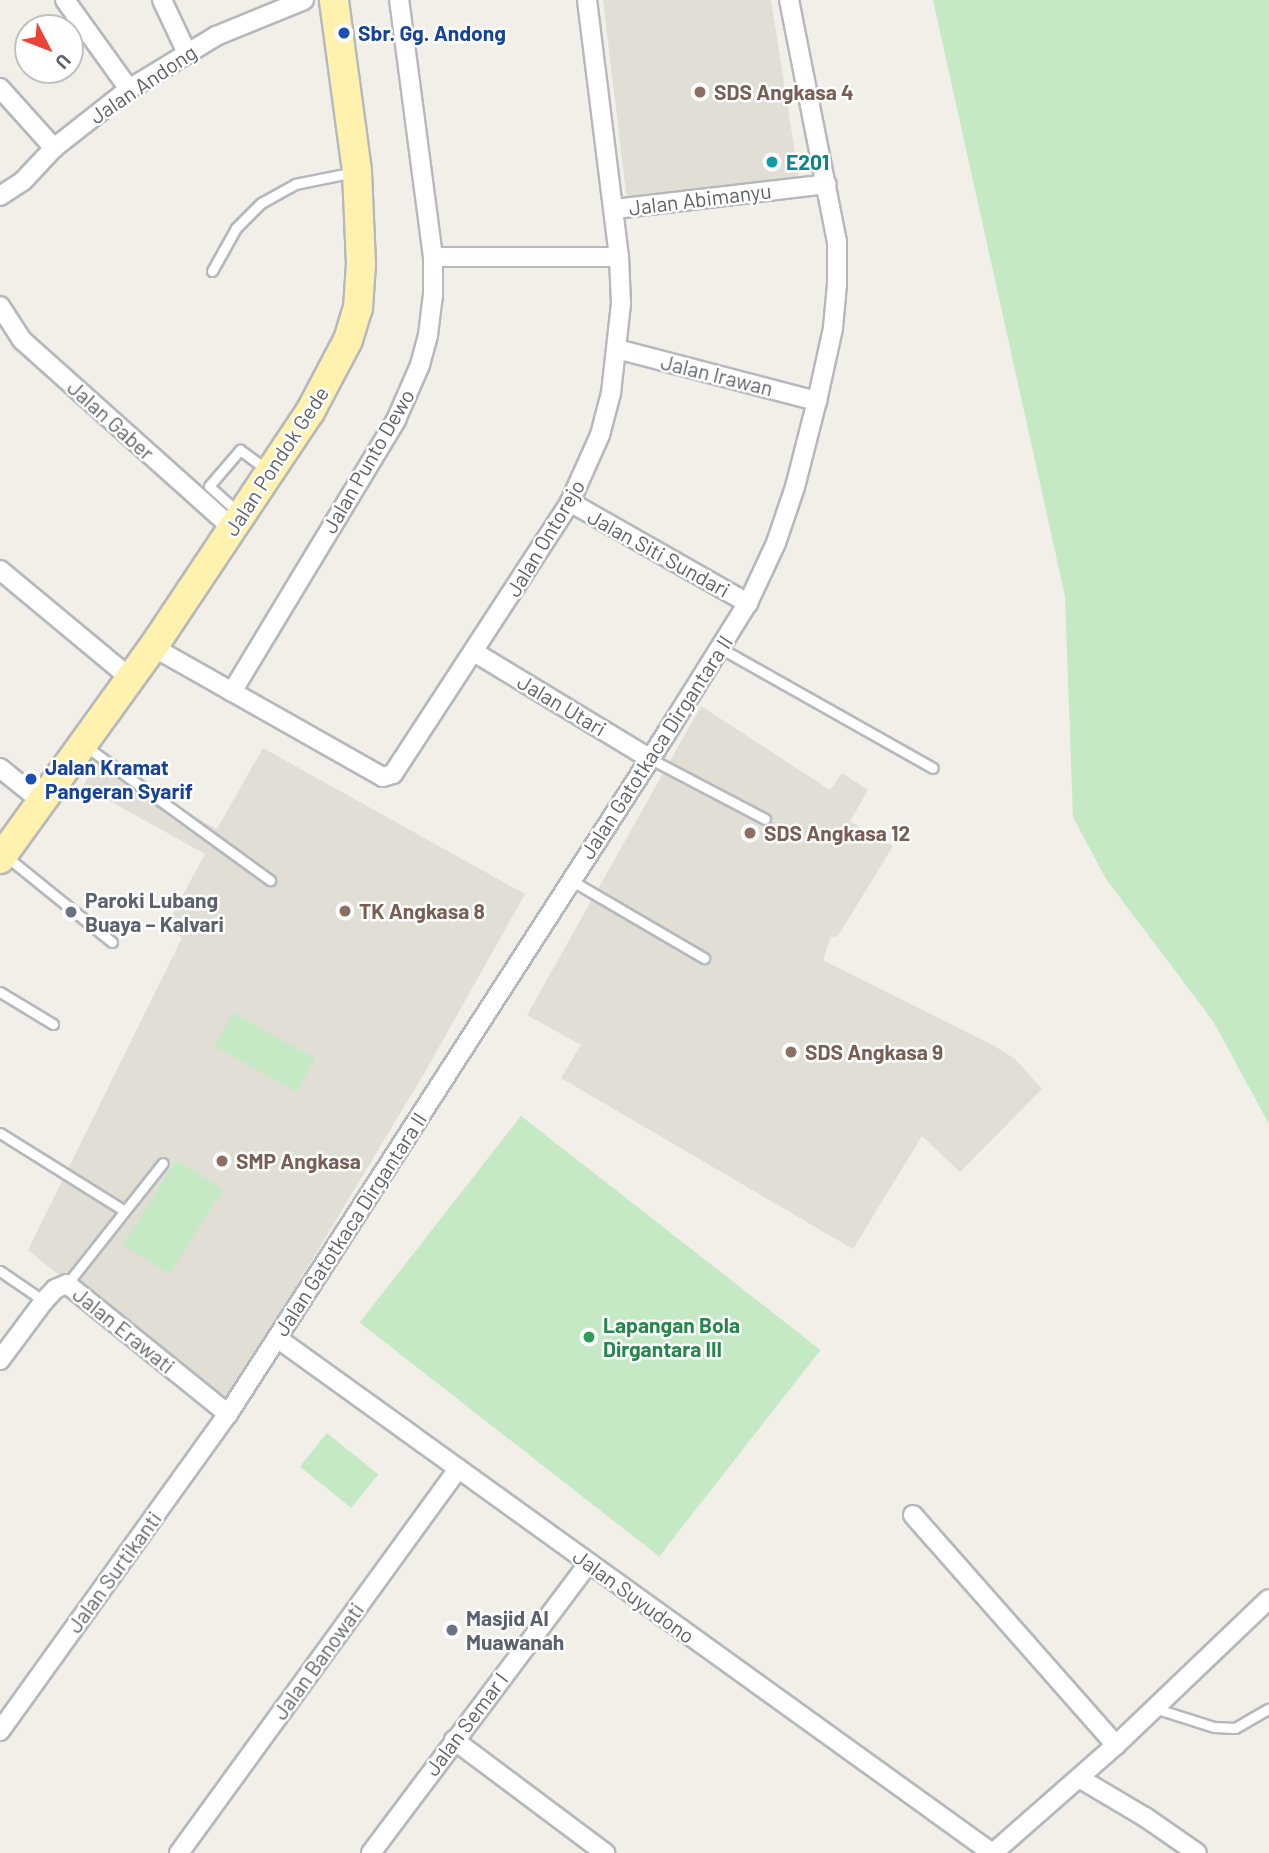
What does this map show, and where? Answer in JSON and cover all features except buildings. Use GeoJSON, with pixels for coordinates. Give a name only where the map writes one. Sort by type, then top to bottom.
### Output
{"type":"FeatureCollection","features":[{"type":"Feature","properties":{"kind":"main road","name":"Jalan Pondok Gede"},"geometry":{"type":"LineString","coordinates":[[1,855],[153,647],[330,377],[358,308],[361,264],[357,171],[334,0]]}},
{"type":"Feature","properties":{"kind":"street"},"geometry":{"type":"LineString","coordinates":[[65,0],[129,89]]}},
{"type":"Feature","properties":{"kind":"street"},"geometry":{"type":"LineString","coordinates":[[162,0],[187,53]]}},
{"type":"Feature","properties":{"kind":"street","name":"Jalan Andong"},"geometry":{"type":"LineString","coordinates":[[0,196],[23,181],[54,148],[129,89],[216,36],[304,0]]}},
{"type":"Feature","properties":{"kind":"street","name":"Jalan Punto Dewo"},"geometry":{"type":"LineString","coordinates":[[232,692],[409,394],[428,335],[433,296],[433,257],[399,0]]}},
{"type":"Feature","properties":{"kind":"street","name":"Jalan Ontorejo"},"geometry":{"type":"LineString","coordinates":[[153,647],[386,778],[393,774],[570,502],[600,435],[617,349],[621,304],[620,257],[587,0]]}},
{"type":"Feature","properties":{"kind":"street","name":"Jalan Gatotkaca Dirgantara II"},"geometry":{"type":"LineString","coordinates":[[229,1414],[720,648],[748,603],[780,531],[817,401],[833,328],[837,284],[837,242],[789,0]]}},
{"type":"Feature","properties":{"kind":"street"},"geometry":{"type":"LineString","coordinates":[[0,88],[54,148]]}},
{"type":"Feature","properties":{"kind":"street","name":"Jalan Abimanyu"},"geometry":{"type":"LineString","coordinates":[[615,209],[827,184]]}},
{"type":"Feature","properties":{"kind":"street"},"geometry":{"type":"LineString","coordinates":[[433,257],[620,257]]}},
{"type":"Feature","properties":{"kind":"street","name":"Jalan Gaber"},"geometry":{"type":"LineString","coordinates":[[0,306],[15,333],[236,521]]}},
{"type":"Feature","properties":{"kind":"street","name":"Jalan Irawan"},"geometry":{"type":"LineString","coordinates":[[617,349],[817,401]]}},
{"type":"Feature","properties":{"kind":"street","name":"Jalan Siti Sundari"},"geometry":{"type":"LineString","coordinates":[[570,502],[748,603]]}},
{"type":"Feature","properties":{"kind":"street"},"geometry":{"type":"LineString","coordinates":[[0,570],[130,678]]}},
{"type":"Feature","properties":{"kind":"street","name":"Jalan Utari"},"geometry":{"type":"LineString","coordinates":[[474,652],[649,758]]}},
{"type":"Feature","properties":{"kind":"street"},"geometry":{"type":"LineString","coordinates":[[0,768],[41,801]]}},
{"type":"Feature","properties":{"kind":"street","name":"Jalan Erawati"},"geometry":{"type":"LineString","coordinates":[[0,1360],[44,1301],[55,1289],[67,1284],[229,1414]]}},
{"type":"Feature","properties":{"kind":"street","name":"Jalan Suyudono"},"geometry":{"type":"LineString","coordinates":[[277,1338],[993,1853]]}},
{"type":"Feature","properties":{"kind":"street","name":"Jalan Surtikanti"},"geometry":{"type":"LineString","coordinates":[[0,1731],[229,1414]]}},
{"type":"Feature","properties":{"kind":"street","name":"Jalan Banowati"},"geometry":{"type":"LineString","coordinates":[[179,1853],[457,1469]]}},
{"type":"Feature","properties":{"kind":"street"},"geometry":{"type":"LineString","coordinates":[[913,1515],[1116,1745]]}},
{"type":"Feature","properties":{"kind":"street","name":"Jalan Semar I"},"geometry":{"type":"LineString","coordinates":[[371,1853],[589,1563]]}},
{"type":"Feature","properties":{"kind":"street"},"geometry":{"type":"LineString","coordinates":[[993,1853],[1116,1745],[1269,1599]]}},
{"type":"Feature","properties":{"kind":"street"},"geometry":{"type":"LineString","coordinates":[[454,1740],[605,1853]]}},
{"type":"Feature","properties":{"kind":"street"},"geometry":{"type":"LineString","coordinates":[[1079,1778],[1145,1817],[1197,1853]]}},
{"type":"Feature","properties":{"kind":"lane"},"geometry":{"type":"LineString","coordinates":[[212,271],[236,228],[261,204],[295,184],[357,171]]}},
{"type":"Feature","properties":{"kind":"lane"},"geometry":{"type":"LineString","coordinates":[[236,521],[209,486],[240,450],[268,471]]}},
{"type":"Feature","properties":{"kind":"lane"},"geometry":{"type":"LineString","coordinates":[[720,648],[933,768]]}},
{"type":"Feature","properties":{"kind":"lane"},"geometry":{"type":"LineString","coordinates":[[83,744],[270,880]]}},
{"type":"Feature","properties":{"kind":"lane"},"geometry":{"type":"LineString","coordinates":[[649,758],[765,819]]}},
{"type":"Feature","properties":{"kind":"lane"},"geometry":{"type":"LineString","coordinates":[[1,855],[112,942]]}},
{"type":"Feature","properties":{"kind":"lane"},"geometry":{"type":"LineString","coordinates":[[570,880],[704,958]]}},
{"type":"Feature","properties":{"kind":"lane"},"geometry":{"type":"LineString","coordinates":[[0,992],[53,1024]]}},
{"type":"Feature","properties":{"kind":"lane"},"geometry":{"type":"LineString","coordinates":[[0,1133],[125,1211]]}},
{"type":"Feature","properties":{"kind":"lane"},"geometry":{"type":"LineString","coordinates":[[67,1284],[163,1163]]}},
{"type":"Feature","properties":{"kind":"lane"},"geometry":{"type":"LineString","coordinates":[[0,1271],[44,1301]]}},
{"type":"Feature","properties":{"kind":"lane"},"geometry":{"type":"LineString","coordinates":[[1154,1708],[1213,1727],[1235,1728],[1269,1708]]}},
{"type":"Feature","properties":{"kind":"shaded area","name":"SDS Angkasa 4"},"geometry":{"type":"Polygon","coordinates":[[[603,0],[771,0],[800,185],[627,201],[603,0]]]}},
{"type":"Feature","properties":{"kind":"shaded area","name":"SDS Angkasa 9"},"geometry":{"type":"Polygon","coordinates":[[[701,706],[830,790],[842,773],[868,790],[850,821],[893,846],[838,936],[831,937],[823,960],[993,1045],[1015,1059],[1042,1089],[960,1172],[922,1136],[853,1249],[561,1078],[581,1045],[527,1015],[701,706]]]}},
{"type":"Feature","properties":{"kind":"shaded area"},"geometry":{"type":"Polygon","coordinates":[[[263,748],[525,894],[425,1072],[223,1408],[28,1250],[182,938],[165,928],[205,854],[83,786],[97,763],[217,829],[263,748]]]}},
{"type":"Feature","properties":{"kind":"green space"},"geometry":{"type":"Polygon","coordinates":[[[933,0],[1269,0],[1269,1124],[1213,1021],[1106,879],[1073,817],[1065,596],[933,0]]]}},
{"type":"Feature","properties":{"kind":"green space"},"geometry":{"type":"Polygon","coordinates":[[[233,1013],[315,1059],[297,1092],[215,1046],[233,1013]]]}},
{"type":"Feature","properties":{"kind":"green space","name":"Lapangan Bola Dirgantara III"},"geometry":{"type":"Polygon","coordinates":[[[521,1116],[820,1350],[659,1556],[360,1322],[521,1116]]]}},
{"type":"Feature","properties":{"kind":"green space"},"geometry":{"type":"Polygon","coordinates":[[[176,1160],[223,1189],[170,1274],[123,1245],[176,1160]]]}},
{"type":"Feature","properties":{"kind":"green space"},"geometry":{"type":"Polygon","coordinates":[[[327,1433],[378,1475],[351,1508],[300,1466],[327,1433]]]}},
{"type":"Feature","properties":{"kind":"place","name":"Sbr. Gg. Andong"},"geometry":{"type":"Point","coordinates":[344,33]}},
{"type":"Feature","properties":{"kind":"place","name":"SDS Angkasa 4"},"geometry":{"type":"Point","coordinates":[700,92]}},
{"type":"Feature","properties":{"kind":"place","name":"E201"},"geometry":{"type":"Point","coordinates":[772,162]}},
{"type":"Feature","properties":{"kind":"place","name":"Jalan Kramat Pangeran Syarif"},"geometry":{"type":"Point","coordinates":[31,779]}},
{"type":"Feature","properties":{"kind":"place","name":"SDS Angkasa 12"},"geometry":{"type":"Point","coordinates":[750,833]}},
{"type":"Feature","properties":{"kind":"place","name":"TK Angkasa 8"},"geometry":{"type":"Point","coordinates":[345,911]}},
{"type":"Feature","properties":{"kind":"place","name":"Paroki Lubang Buaya – Kalvari"},"geometry":{"type":"Point","coordinates":[71,912]}},
{"type":"Feature","properties":{"kind":"place","name":"SDS Angkasa 9"},"geometry":{"type":"Point","coordinates":[791,1052]}},
{"type":"Feature","properties":{"kind":"place","name":"SMP Angkasa"},"geometry":{"type":"Point","coordinates":[222,1161]}},
{"type":"Feature","properties":{"kind":"place","name":"Lapangan Bola Dirgantara III"},"geometry":{"type":"Point","coordinates":[589,1337]}},
{"type":"Feature","properties":{"kind":"place","name":"Masjid Al Muawanah"},"geometry":{"type":"Point","coordinates":[452,1630]}}]}
